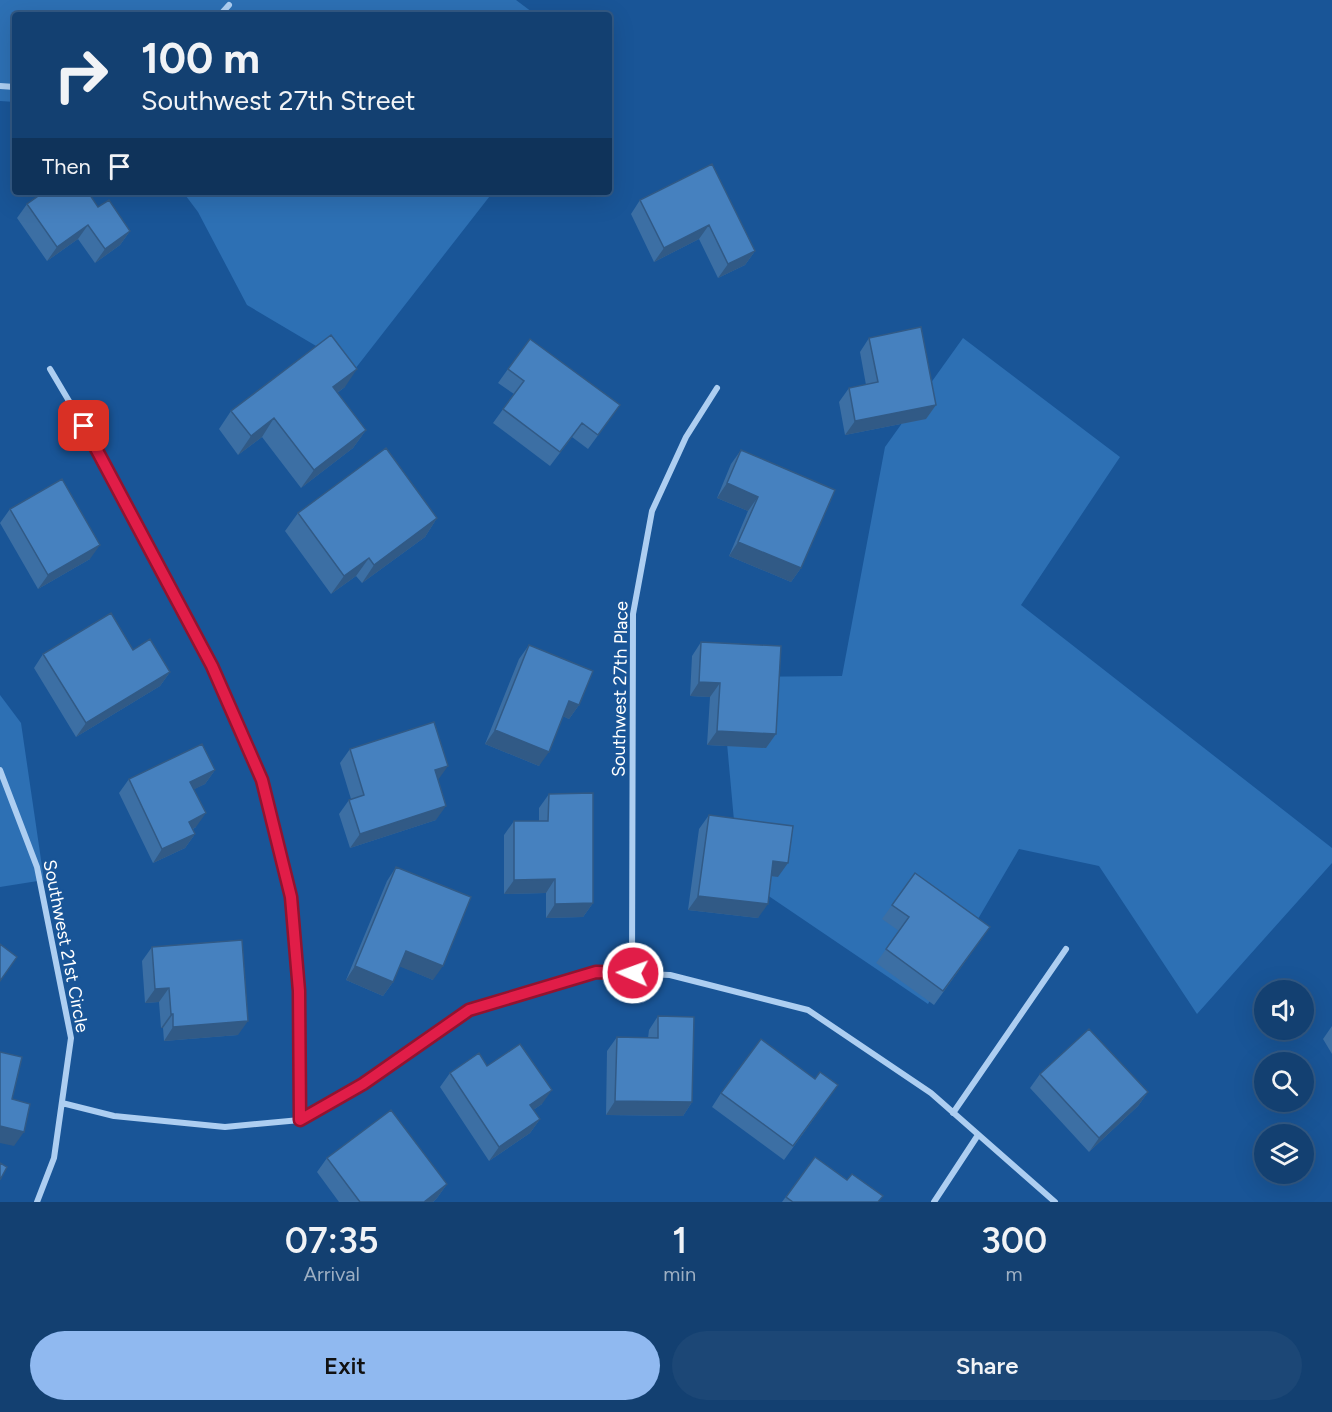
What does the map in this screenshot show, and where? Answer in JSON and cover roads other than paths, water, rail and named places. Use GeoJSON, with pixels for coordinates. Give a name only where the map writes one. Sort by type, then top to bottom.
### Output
{"type":"FeatureCollection","features":[{"type":"Feature","properties":{"kind":"street"},"geometry":{"type":"LineString","coordinates":[[223,12],[229,5]]}},
{"type":"Feature","properties":{"kind":"street"},"geometry":{"type":"LineString","coordinates":[[50,369],[95,445],[212,666],[262,780],[291,897],[299,991],[300,1120]]}},
{"type":"Feature","properties":{"kind":"street","name":"Southwest 27th Place"},"geometry":{"type":"LineString","coordinates":[[633,973],[633,614],[652,511],[687,437],[717,388]]}},
{"type":"Feature","properties":{"kind":"street","name":"Southwest 21st Circle"},"geometry":{"type":"LineString","coordinates":[[0,770],[37,867],[72,1038],[54,1158],[37,1202]]}},
{"type":"Feature","properties":{"kind":"street"},"geometry":{"type":"LineString","coordinates":[[953,1113],[1066,949]]}},
{"type":"Feature","properties":{"kind":"street"},"geometry":{"type":"LineString","coordinates":[[62,1103],[114,1116],[225,1127],[300,1120],[363,1084],[469,1010],[596,972],[670,975],[808,1010],[931,1093],[1055,1202]]}},
{"type":"Feature","properties":{"kind":"street"},"geometry":{"type":"LineString","coordinates":[[934,1202],[978,1135]]}}]}
